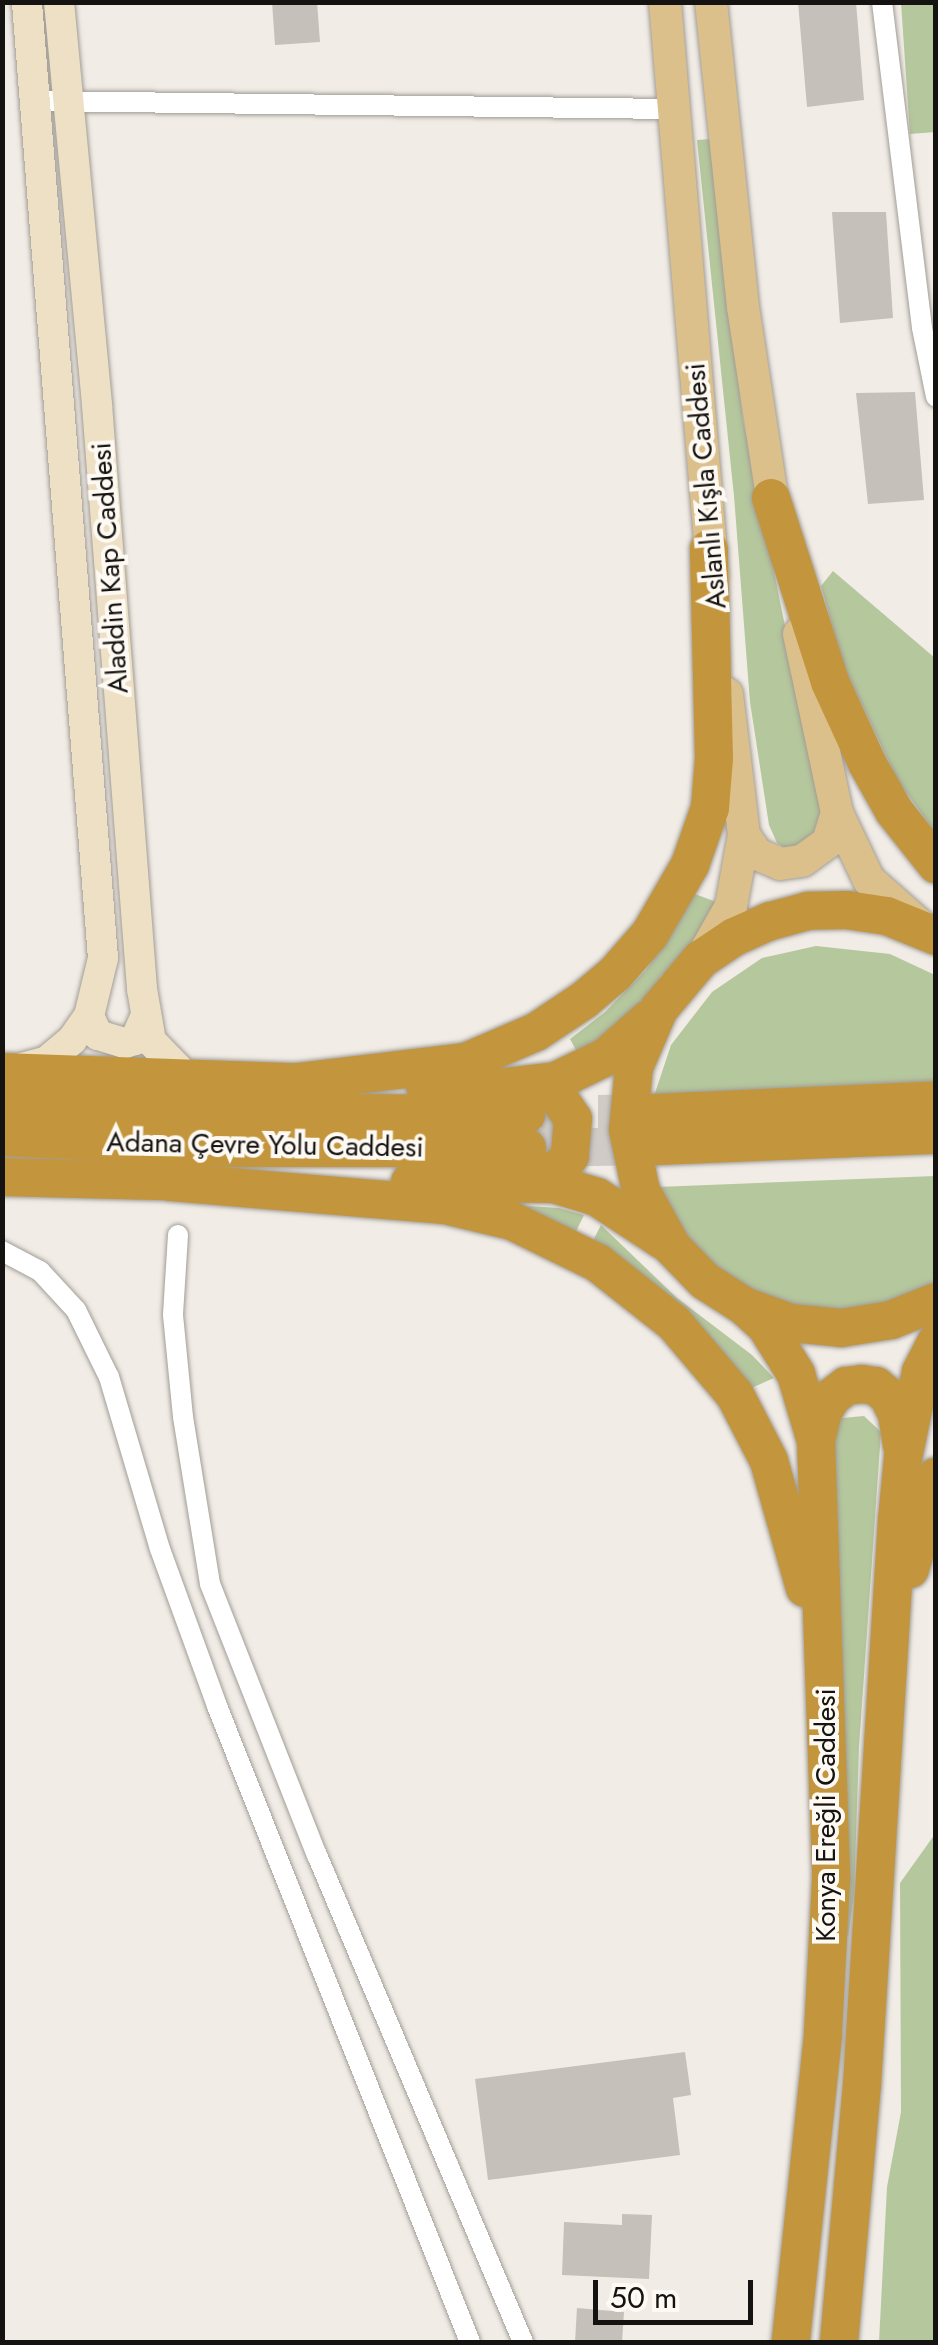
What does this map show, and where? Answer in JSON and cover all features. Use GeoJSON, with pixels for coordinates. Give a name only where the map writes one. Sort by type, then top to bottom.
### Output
{"type":"FeatureCollection","features":[{"type":"Feature","properties":{"kind":"highway"},"geometry":{"type":"LineString","coordinates":[[771,498],[830,682],[859,747],[894,811],[936,864]]}},
{"type":"Feature","properties":{"kind":"highway"},"geometry":{"type":"LineString","coordinates":[[4,1082],[289,1083],[466,1062],[536,1032],[584,1000],[615,974],[650,934],[690,865],[710,808],[714,758],[710,549]]}},
{"type":"Feature","properties":{"kind":"highway"},"geometry":{"type":"LineString","coordinates":[[171,1182],[527,1132],[584,1072],[630,1038],[701,959],[752,928],[808,912],[848,910],[887,916],[930,932]]}},
{"type":"Feature","properties":{"kind":"highway"},"geometry":{"type":"LineString","coordinates":[[659,1009],[634,1067],[628,1130],[641,1192],[672,1246],[704,1280],[744,1306],[792,1323],[842,1328],[891,1320],[936,1302]]}},
{"type":"Feature","properties":{"kind":"highway","name":"Adana Çevre Yolu Caddesi"},"geometry":{"type":"LineString","coordinates":[[4,1082],[173,1112],[527,1132]]}},
{"type":"Feature","properties":{"kind":"highway"},"geometry":{"type":"LineString","coordinates":[[289,1083],[527,1132],[597,1197],[672,1246]]}},
{"type":"Feature","properties":{"kind":"highway"},"geometry":{"type":"LineString","coordinates":[[936,1100],[655,1130],[936,1135]]}},
{"type":"Feature","properties":{"kind":"highway","name":"Adana Çevre Yolu Caddesi"},"geometry":{"type":"LineString","coordinates":[[2,1137],[224,1148],[527,1132]]}},
{"type":"Feature","properties":{"kind":"highway"},"geometry":{"type":"LineString","coordinates":[[2,1177],[171,1182],[394,1199],[477,1211],[572,1248],[648,1298],[717,1370],[769,1460],[786,1510],[826,1680]]}},
{"type":"Feature","properties":{"kind":"highway","name":"Konya Ereğli Caddesi"},"geometry":{"type":"LineString","coordinates":[[744,1306],[766,1326],[796,1374],[816,1441],[831,1862],[827,1959],[790,2342]]}},
{"type":"Feature","properties":{"kind":"highway","name":"Konya Ereğli Caddesi"},"geometry":{"type":"LineString","coordinates":[[839,2342],[862,2085],[903,1458],[921,1372],[936,1343]]}},
{"type":"Feature","properties":{"kind":"highway"},"geometry":{"type":"LineString","coordinates":[[816,1441],[822,1414],[832,1397],[846,1386],[876,1386],[888,1396],[897,1414],[903,1458]]}},
{"type":"Feature","properties":{"kind":"highway"},"geometry":{"type":"LineString","coordinates":[[890,1644],[936,1478]]}},
{"type":"Feature","properties":{"kind":"main road","name":"Aslanlı Kışla Caddesi"},"geometry":{"type":"LineString","coordinates":[[665,2],[710,549],[744,835],[731,906],[701,959]]}},
{"type":"Feature","properties":{"kind":"main road","name":"Aslanlı Kışla Caddesi"},"geometry":{"type":"LineString","coordinates":[[710,2],[742,307],[771,498],[836,813],[870,880],[930,932]]}},
{"type":"Feature","properties":{"kind":"main road"},"geometry":{"type":"LineString","coordinates":[[744,835],[757,854],[780,864],[802,860],[828,842],[836,813]]}},
{"type":"Feature","properties":{"kind":"street","name":"Aladdin Kap Caddesi"},"geometry":{"type":"LineString","coordinates":[[27,2],[103,958],[89,1016]]}},
{"type":"Feature","properties":{"kind":"street","name":"Aladdin Kap Caddesi"},"geometry":{"type":"LineString","coordinates":[[59,2],[97,405],[146,1015],[151,1042],[184,1075],[228,1082]]}},
{"type":"Feature","properties":{"kind":"street"},"geometry":{"type":"LineString","coordinates":[[882,2],[936,397]]}},
{"type":"Feature","properties":{"kind":"street"},"geometry":{"type":"LineString","coordinates":[[35,100],[676,109]]}},
{"type":"Feature","properties":{"kind":"street"},"geometry":{"type":"LineString","coordinates":[[89,1016],[98,1036],[125,1042],[134,1040],[146,1015]]}},
{"type":"Feature","properties":{"kind":"street"},"geometry":{"type":"LineString","coordinates":[[4,1082],[47,1061],[72,1040],[89,1016]]}},
{"type":"Feature","properties":{"kind":"street"},"geometry":{"type":"LineString","coordinates":[[178,1235],[173,1315],[183,1417],[210,1584],[317,1855],[523,2342]]}},
{"type":"Feature","properties":{"kind":"street"},"geometry":{"type":"LineString","coordinates":[[2,1251],[40,1272],[76,1310],[109,1378],[160,1549],[217,1706],[470,2342]]}},
{"type":"Feature","properties":{"kind":"green space"},"geometry":{"type":"Polygon","coordinates":[[[901,3],[935,3],[935,132],[910,134],[901,3]]]}},
{"type":"Feature","properties":{"kind":"green space"},"geometry":{"type":"Polygon","coordinates":[[[710,139],[743,420],[823,812],[823,827],[791,851],[777,843],[769,825],[750,702],[734,496],[697,140],[710,139]]]}},
{"type":"Feature","properties":{"kind":"green space"},"geometry":{"type":"Polygon","coordinates":[[[833,571],[935,658],[935,832],[898,781],[844,667],[821,586],[833,571]]]}},
{"type":"Feature","properties":{"kind":"green space"},"geometry":{"type":"Polygon","coordinates":[[[695,894],[719,903],[697,941],[661,976],[632,1019],[585,1067],[570,1039],[605,1012],[646,970],[695,894]]]}},
{"type":"Feature","properties":{"kind":"green space"},"geometry":{"type":"Polygon","coordinates":[[[816,946],[890,954],[935,975],[935,1081],[654,1096],[671,1045],[712,992],[762,958],[816,946]]]}},
{"type":"Feature","properties":{"kind":"green space"},"geometry":{"type":"Polygon","coordinates":[[[935,1176],[935,1291],[857,1318],[748,1296],[690,1248],[657,1187],[935,1176]]]}},
{"type":"Feature","properties":{"kind":"green space"},"geometry":{"type":"Polygon","coordinates":[[[480,1203],[559,1208],[584,1215],[570,1244],[480,1203]]]}},
{"type":"Feature","properties":{"kind":"green space"},"geometry":{"type":"Polygon","coordinates":[[[601,1225],[677,1298],[752,1355],[774,1378],[740,1393],[585,1256],[601,1225]]]}},
{"type":"Feature","properties":{"kind":"green space"},"geometry":{"type":"Polygon","coordinates":[[[864,1416],[881,1432],[859,1747],[854,1895],[848,1937],[842,1932],[834,1429],[842,1418],[864,1416]]]}},
{"type":"Feature","properties":{"kind":"green space"},"geometry":{"type":"Polygon","coordinates":[[[935,1834],[935,2342],[879,2342],[887,2187],[901,2112],[900,1883],[935,1834]]]}},
{"type":"Feature","properties":{"kind":"building"},"geometry":{"type":"Polygon","coordinates":[[[272,2],[317,2],[320,42],[275,45],[272,2]]]}},
{"type":"Feature","properties":{"kind":"building"},"geometry":{"type":"Polygon","coordinates":[[[798,2],[856,2],[864,100],[807,107],[798,2]]]}},
{"type":"Feature","properties":{"kind":"building"},"geometry":{"type":"Polygon","coordinates":[[[832,212],[886,212],[893,318],[840,323],[832,212]]]}},
{"type":"Feature","properties":{"kind":"building"},"geometry":{"type":"Polygon","coordinates":[[[915,392],[924,500],[868,504],[856,393],[915,392]]]}},
{"type":"Feature","properties":{"kind":"building"},"geometry":{"type":"Polygon","coordinates":[[[685,2052],[691,2095],[673,2098],[680,2155],[488,2180],[475,2079],[685,2052]]]}},
{"type":"Feature","properties":{"kind":"building"},"geometry":{"type":"Polygon","coordinates":[[[622,2214],[652,2215],[649,2279],[562,2275],[564,2222],[622,2225],[622,2214]]]}},
{"type":"Feature","properties":{"kind":"building"},"geometry":{"type":"Polygon","coordinates":[[[577,2308],[624,2312],[622,2342],[575,2342],[577,2308]]]}},
{"type":"Feature","properties":{"kind":"tunnel"},"geometry":{"type":"LineString","coordinates":[[541,1115],[653,1113]]}},
{"type":"Feature","properties":{"kind":"tunnel"},"geometry":{"type":"LineString","coordinates":[[527,1148],[657,1146]]}}]}
